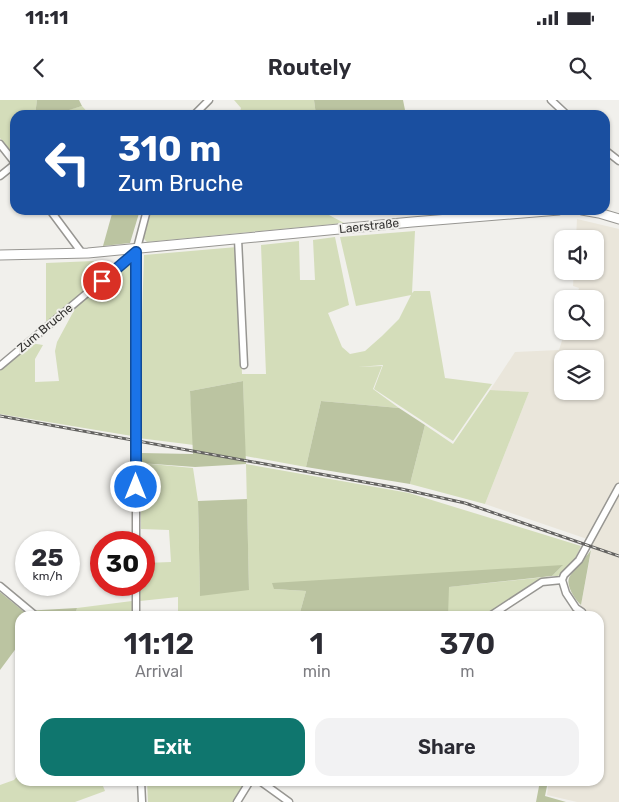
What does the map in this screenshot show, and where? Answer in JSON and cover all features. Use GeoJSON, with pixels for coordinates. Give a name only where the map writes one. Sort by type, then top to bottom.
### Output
{"type":"FeatureCollection","features":[{"type":"Feature","properties":{"kind":"main road","name":"Laerstraße"},"geometry":{"type":"LineString","coordinates":[[0,255],[136,250],[498,215]]}},
{"type":"Feature","properties":{"kind":"main road"},"geometry":{"type":"LineString","coordinates":[[605,215],[619,219]]}},
{"type":"Feature","properties":{"kind":"street"},"geometry":{"type":"LineString","coordinates":[[199,110],[209,100]]}},
{"type":"Feature","properties":{"kind":"street"},"geometry":{"type":"LineString","coordinates":[[551,100],[562,110]]}},
{"type":"Feature","properties":{"kind":"street"},"geometry":{"type":"LineString","coordinates":[[0,144],[10,157]]}},
{"type":"Feature","properties":{"kind":"street"},"geometry":{"type":"LineString","coordinates":[[0,176],[10,168]]}},
{"type":"Feature","properties":{"kind":"street"},"geometry":{"type":"LineString","coordinates":[[54,215],[82,253]]}},
{"type":"Feature","properties":{"kind":"street"},"geometry":{"type":"LineString","coordinates":[[136,531],[136,250],[146,215]]}},
{"type":"Feature","properties":{"kind":"street"},"geometry":{"type":"LineString","coordinates":[[238,239],[244,365]]}},
{"type":"Feature","properties":{"kind":"street","name":"Zum Bruche"},"geometry":{"type":"LineString","coordinates":[[0,366],[136,250]]}},
{"type":"Feature","properties":{"kind":"street"},"geometry":{"type":"LineString","coordinates":[[580,611],[576,608],[566,593],[562,580],[564,575],[579,560],[619,487]]}},
{"type":"Feature","properties":{"kind":"street"},"geometry":{"type":"LineString","coordinates":[[498,611],[542,582],[562,580]]}},
{"type":"Feature","properties":{"kind":"street"},"geometry":{"type":"LineString","coordinates":[[0,586],[30,611]]}},
{"type":"Feature","properties":{"kind":"street"},"geometry":{"type":"LineString","coordinates":[[136,596],[136,611]]}},
{"type":"Feature","properties":{"kind":"street"},"geometry":{"type":"LineString","coordinates":[[141,786],[142,802]]}},
{"type":"Feature","properties":{"kind":"street"},"geometry":{"type":"LineString","coordinates":[[237,802],[247,786]]}},
{"type":"Feature","properties":{"kind":"street"},"geometry":{"type":"LineString","coordinates":[[267,786],[289,802]]}},
{"type":"Feature","properties":{"kind":"shaded area"},"geometry":{"type":"Polygon","coordinates":[[[577,219],[619,229],[619,802],[577,802],[547,795],[548,786],[604,786],[604,611],[580,611],[593,541],[485,504],[529,392],[490,390],[515,352],[554,350],[554,400],[604,400],[604,350],[559,350],[562,340],[604,340],[604,290],[578,290],[579,288],[573,286],[573,280],[604,280],[604,230],[576,230],[577,219]]]}},
{"type":"Feature","properties":{"kind":"green space"},"geometry":{"type":"Polygon","coordinates":[[[0,100],[37,100],[36,110],[10,110],[10,151],[0,138],[0,100]]]}},
{"type":"Feature","properties":{"kind":"green space"},"geometry":{"type":"Polygon","coordinates":[[[37,100],[79,100],[82,106],[69,110],[36,110],[37,100]]]}},
{"type":"Feature","properties":{"kind":"green space"},"geometry":{"type":"Polygon","coordinates":[[[234,100],[314,100],[315,110],[240,110],[241,108],[234,100]]]}},
{"type":"Feature","properties":{"kind":"green space"},"geometry":{"type":"Polygon","coordinates":[[[314,100],[403,100],[405,110],[315,110],[314,100]]]}},
{"type":"Feature","properties":{"kind":"green space"},"geometry":{"type":"Polygon","coordinates":[[[82,106],[86,110],[68,110],[82,106]]]}},
{"type":"Feature","properties":{"kind":"green space"},"geometry":{"type":"Polygon","coordinates":[[[112,215],[138,215],[130,243],[103,246],[112,215]]]}},
{"type":"Feature","properties":{"kind":"green space"},"geometry":{"type":"Polygon","coordinates":[[[150,215],[329,215],[344,223],[147,242],[143,238],[150,215]]]}},
{"type":"Feature","properties":{"kind":"green space"},"geometry":{"type":"Polygon","coordinates":[[[415,231],[412,293],[414,291],[430,291],[445,378],[492,384],[453,441],[374,389],[383,365],[358,367],[382,366],[373,389],[399,408],[321,401],[306,467],[245,456],[243,381],[190,391],[194,445],[138,438],[144,255],[237,247],[242,374],[266,374],[261,245],[299,241],[300,280],[315,280],[313,240],[335,237],[349,305],[328,313],[342,347],[350,354],[365,351],[382,336],[399,319],[411,295],[356,306],[340,237],[415,231]]]}},
{"type":"Feature","properties":{"kind":"green space"},"geometry":{"type":"Polygon","coordinates":[[[132,260],[132,436],[0,414],[0,369],[31,343],[43,345],[35,359],[35,382],[59,381],[55,351],[57,342],[78,303],[132,260]]]}},
{"type":"Feature","properties":{"kind":"green space"},"geometry":{"type":"Polygon","coordinates":[[[94,261],[97,283],[46,325],[46,263],[94,261]]]}},
{"type":"Feature","properties":{"kind":"green space"},"geometry":{"type":"Polygon","coordinates":[[[243,381],[246,464],[195,467],[140,463],[140,453],[193,454],[190,391],[243,381]]]}},
{"type":"Feature","properties":{"kind":"green space"},"geometry":{"type":"Polygon","coordinates":[[[490,390],[529,392],[485,504],[410,484],[425,425],[453,444],[490,390]]]}},
{"type":"Feature","properties":{"kind":"green space"},"geometry":{"type":"Polygon","coordinates":[[[321,401],[399,408],[425,425],[410,484],[306,467],[321,401]]]}},
{"type":"Feature","properties":{"kind":"green space"},"geometry":{"type":"Polygon","coordinates":[[[140,463],[193,468],[198,501],[200,595],[249,589],[246,464],[409,493],[581,546],[574,561],[558,576],[552,576],[562,566],[274,589],[306,591],[300,611],[178,611],[178,597],[140,601],[140,596],[155,596],[155,563],[171,562],[169,530],[141,529],[140,463]]]}},
{"type":"Feature","properties":{"kind":"green space"},"geometry":{"type":"Polygon","coordinates":[[[247,499],[249,590],[200,596],[198,501],[247,499]]]}},
{"type":"Feature","properties":{"kind":"green space"},"geometry":{"type":"Polygon","coordinates":[[[591,550],[581,605],[572,593],[568,581],[591,550]]]}},
{"type":"Feature","properties":{"kind":"green space"},"geometry":{"type":"Polygon","coordinates":[[[563,565],[552,576],[449,587],[448,611],[300,611],[306,591],[274,589],[272,583],[563,565]]]}},
{"type":"Feature","properties":{"kind":"green space"},"geometry":{"type":"Polygon","coordinates":[[[546,577],[491,611],[448,611],[448,587],[546,577]]]}},
{"type":"Feature","properties":{"kind":"green space"},"geometry":{"type":"Polygon","coordinates":[[[0,592],[23,611],[15,611],[15,650],[0,670],[0,592]]]}},
{"type":"Feature","properties":{"kind":"green space"},"geometry":{"type":"Polygon","coordinates":[[[132,601],[132,611],[76,611],[77,608],[132,601]]]}},
{"type":"Feature","properties":{"kind":"green space"},"geometry":{"type":"Polygon","coordinates":[[[77,608],[76,611],[23,611],[77,608]]]}},
{"type":"Feature","properties":{"kind":"green space"},"geometry":{"type":"Polygon","coordinates":[[[15,779],[15,786],[103,786],[105,791],[75,802],[0,802],[0,785],[15,779]]]}},
{"type":"Feature","properties":{"kind":"green space"},"geometry":{"type":"Polygon","coordinates":[[[147,786],[245,786],[235,802],[148,802],[147,786]]]}},
{"type":"Feature","properties":{"kind":"green space"},"geometry":{"type":"Polygon","coordinates":[[[539,786],[547,786],[545,796],[566,802],[536,802],[539,786]]]}},
{"type":"Feature","properties":{"kind":"railway"},"geometry":{"type":"LineString","coordinates":[[0,416],[397,488],[465,503],[619,556]]}},
{"type":"Feature","properties":{"kind":"route"},"geometry":{"type":"LineString","coordinates":[[102,281],[136,252],[136,487]]}}]}
